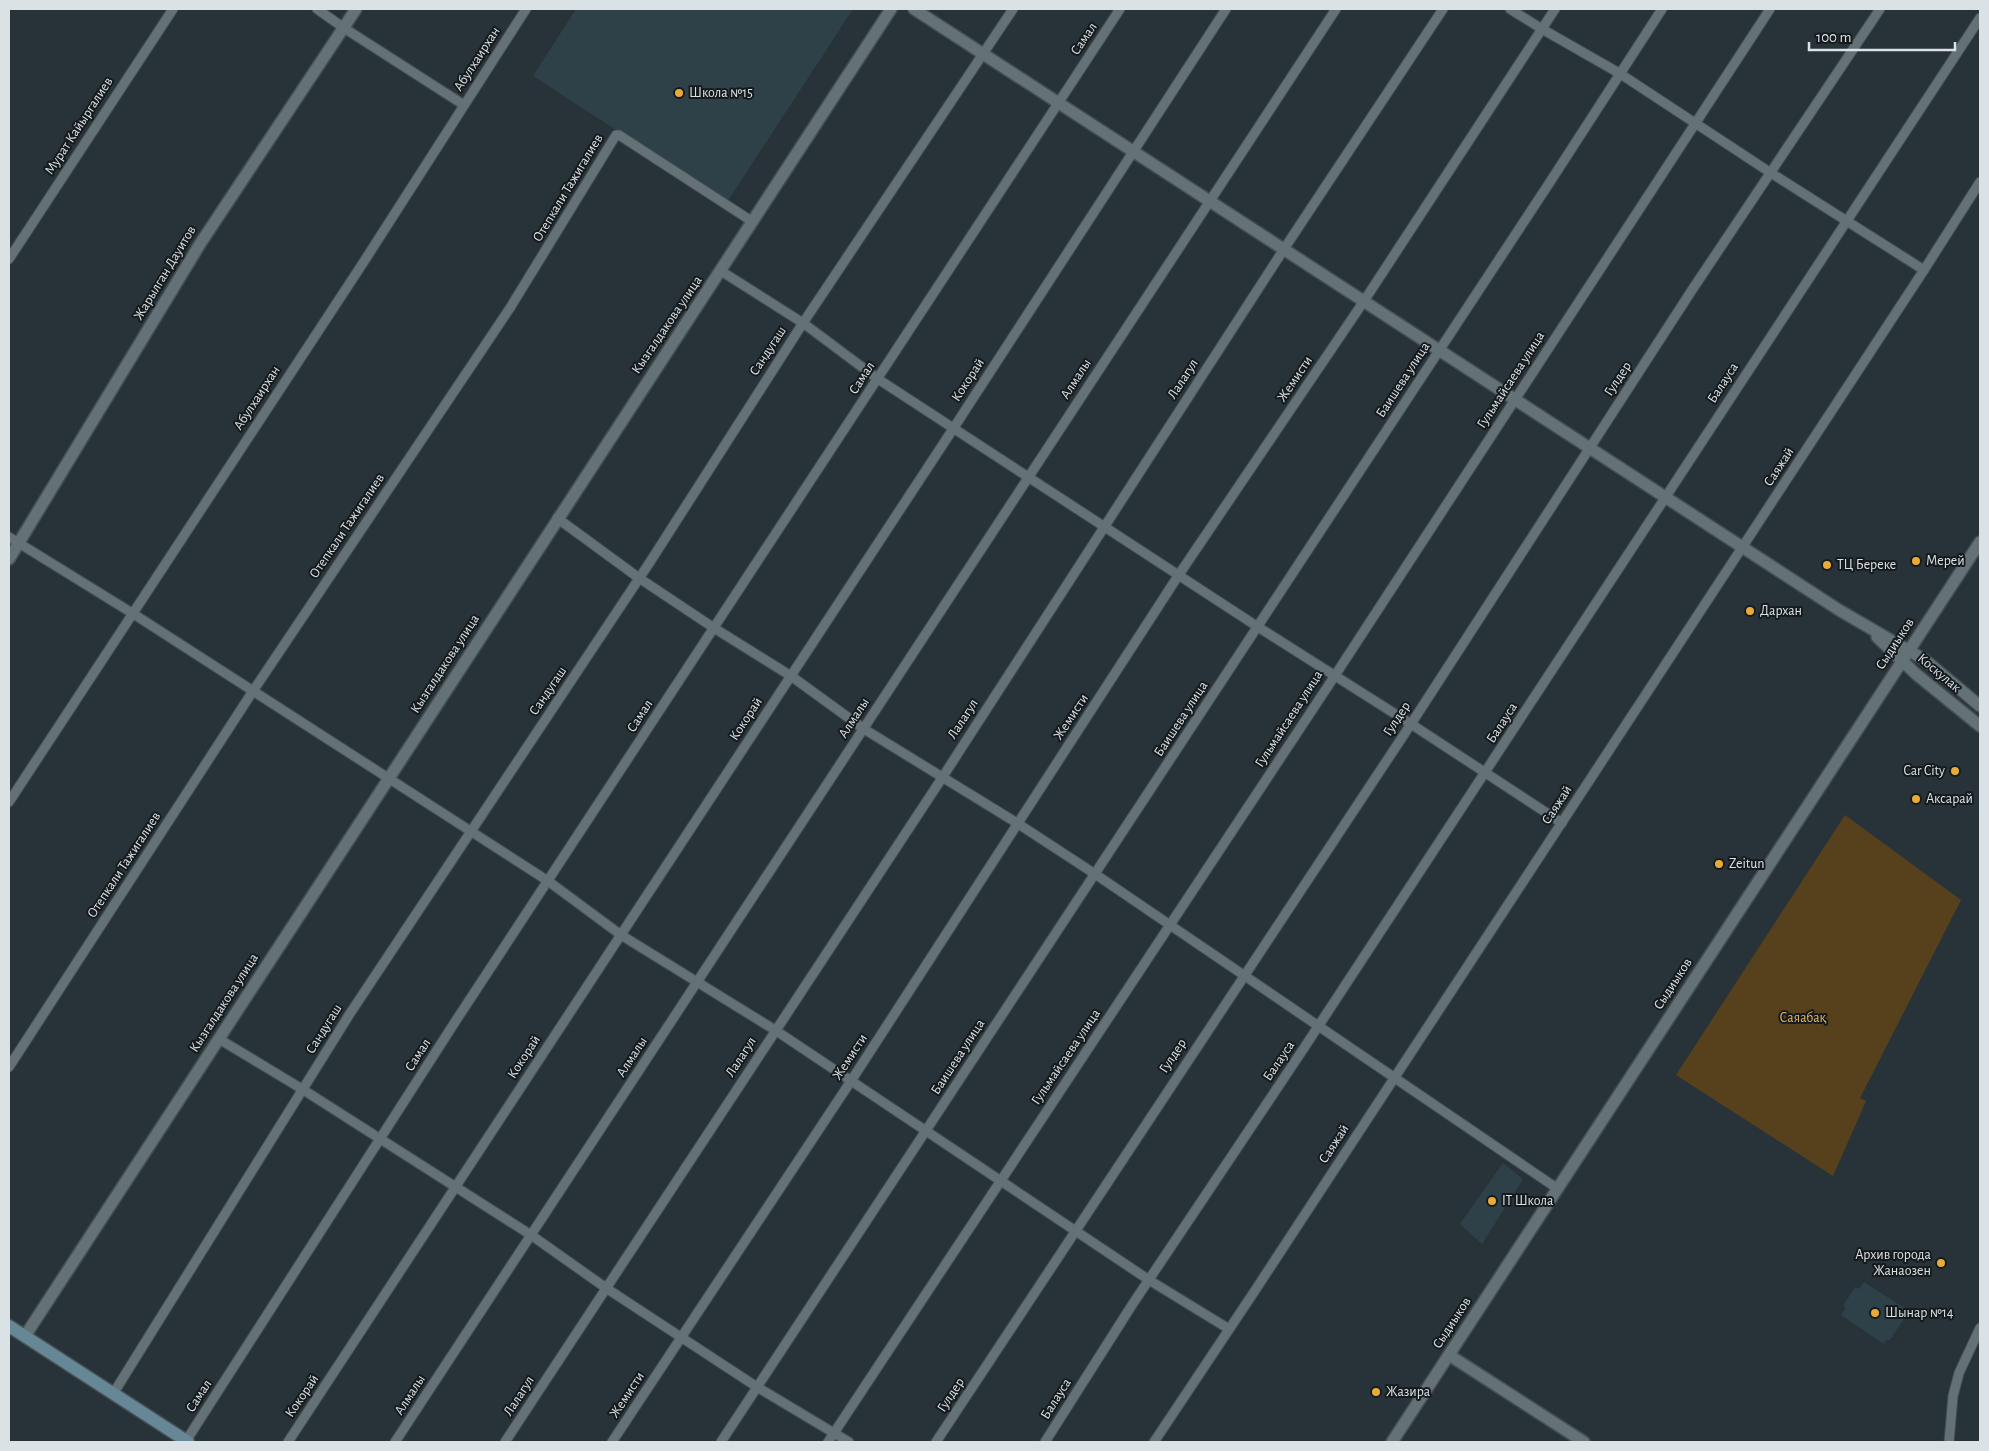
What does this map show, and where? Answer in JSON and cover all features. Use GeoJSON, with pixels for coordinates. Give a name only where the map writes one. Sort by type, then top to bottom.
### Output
{"type":"FeatureCollection","features":[{"type":"Feature","properties":{"kind":"main road"},"geometry":{"type":"LineString","coordinates":[[9,1326],[187,1442]]}},
{"type":"Feature","properties":{"kind":"street","name":"Мурат Кайыргалиев"},"geometry":{"type":"LineString","coordinates":[[9,259],[173,9]]}},
{"type":"Feature","properties":{"kind":"street"},"geometry":{"type":"LineString","coordinates":[[317,9],[464,105]]}},
{"type":"Feature","properties":{"kind":"street","name":"Жарылган Дауитов"},"geometry":{"type":"LineString","coordinates":[[9,560],[200,244],[356,9]]}},
{"type":"Feature","properties":{"kind":"street","name":"Абулхаирхан"},"geometry":{"type":"LineString","coordinates":[[9,802],[363,263],[526,9]]}},
{"type":"Feature","properties":{"kind":"street","name":"Кызгалдакова улица"},"geometry":{"type":"LineString","coordinates":[[25,1336],[557,518],[892,9]]}},
{"type":"Feature","properties":{"kind":"street"},"geometry":{"type":"LineString","coordinates":[[914,9],[1850,616]]}},
{"type":"Feature","properties":{"kind":"street","name":"Сандугаш"},"geometry":{"type":"LineString","coordinates":[[113,1394],[349,1015],[639,578],[802,323],[1013,9]]}},
{"type":"Feature","properties":{"kind":"street","name":"Самал"},"geometry":{"type":"LineString","coordinates":[[187,1442],[380,1139],[1120,9]]}},
{"type":"Feature","properties":{"kind":"street","name":"Кокорай"},"geometry":{"type":"LineString","coordinates":[[288,1442],[953,429],[1226,9]]}},
{"type":"Feature","properties":{"kind":"street","name":"Алмалы"},"geometry":{"type":"LineString","coordinates":[[395,1442],[1336,9]]}},
{"type":"Feature","properties":{"kind":"street","name":"Лалагул"},"geometry":{"type":"LineString","coordinates":[[505,1442],[942,778],[1284,249],[1443,9]]}},
{"type":"Feature","properties":{"kind":"street"},"geometry":{"type":"LineString","coordinates":[[1510,9],[1542,30],[1620,73],[1771,173],[1924,270]]}},
{"type":"Feature","properties":{"kind":"street","name":"Жемисти"},"geometry":{"type":"LineString","coordinates":[[612,1442],[852,1081],[1178,576],[1364,301],[1555,9]]}},
{"type":"Feature","properties":{"kind":"street","name":"Баишева улица"},"geometry":{"type":"LineString","coordinates":[[721,1442],[1258,627],[1662,9]]}},
{"type":"Feature","properties":{"kind":"street","name":"Гульмайсаева улица"},"geometry":{"type":"LineString","coordinates":[[828,1442],[1334,677],[1770,9]]}},
{"type":"Feature","properties":{"kind":"street","name":"Гулдер"},"geometry":{"type":"LineString","coordinates":[[936,1442],[1243,974],[1411,724],[1692,290],[1880,9]]}},
{"type":"Feature","properties":{"kind":"street","name":"Балауса"},"geometry":{"type":"LineString","coordinates":[[1045,1442],[1149,1280],[1485,774],[1665,496],[1980,18]]}},
{"type":"Feature","properties":{"kind":"street","name":"Отепкали Тажигалиев"},"geometry":{"type":"LineString","coordinates":[[9,1067],[253,691],[510,308],[616,136],[619,135],[753,222]]}},
{"type":"Feature","properties":{"kind":"street","name":"Саяжай"},"geometry":{"type":"LineString","coordinates":[[1154,1442],[1562,823],[1980,182]]}},
{"type":"Feature","properties":{"kind":"street"},"geometry":{"type":"LineString","coordinates":[[721,271],[802,323],[878,380],[1562,823]]}},
{"type":"Feature","properties":{"kind":"street"},"geometry":{"type":"LineString","coordinates":[[557,518],[639,578],[790,676],[864,728],[1095,874],[1558,1189]]}},
{"type":"Feature","properties":{"kind":"street"},"geometry":{"type":"LineString","coordinates":[[9,537],[132,613],[470,833],[548,881],[621,935],[775,1030],[1149,1280],[1229,1330]]}},
{"type":"Feature","properties":{"kind":"street","name":"Сыдиыков"},"geometry":{"type":"LineString","coordinates":[[1392,1442],[1980,542]]}},
{"type":"Feature","properties":{"kind":"street","name":"Коскулак"},"geometry":{"type":"LineString","coordinates":[[1850,616],[1925,660],[1980,706]]}},
{"type":"Feature","properties":{"kind":"street","name":"Коскулак"},"geometry":{"type":"LineString","coordinates":[[1850,616],[1879,638],[1901,661],[1980,726]]}},
{"type":"Feature","properties":{"kind":"street"},"geometry":{"type":"LineString","coordinates":[[219,1039],[302,1089],[531,1235],[606,1288],[757,1387],[850,1442]]}},
{"type":"Feature","properties":{"kind":"street"},"geometry":{"type":"LineString","coordinates":[[1949,1442],[1953,1396],[1959,1373],[1980,1328]]}},
{"type":"Feature","properties":{"kind":"street"},"geometry":{"type":"LineString","coordinates":[[1449,1355],[1582,1442]]}},
{"type":"Feature","properties":{"kind":"shaded area","name":"Школа №15"},"geometry":{"type":"Polygon","coordinates":[[[576,9],[853,9],[727,202],[533,76],[576,9]]]}},
{"type":"Feature","properties":{"kind":"shaded area","name":"IT Школа"},"geometry":{"type":"Polygon","coordinates":[[[1503,1163],[1523,1179],[1482,1244],[1460,1224],[1503,1163]]]}},
{"type":"Feature","properties":{"kind":"shaded area","name":"Шынар №14"},"geometry":{"type":"Polygon","coordinates":[[[1864,1282],[1909,1311],[1890,1340],[1886,1340],[1884,1344],[1841,1315],[1846,1308],[1843,1306],[1855,1287],[1859,1289],[1864,1282]]]}},
{"type":"Feature","properties":{"kind":"green space","name":"Саяабақ"},"geometry":{"type":"Polygon","coordinates":[[[1845,815],[1961,900],[1860,1098],[1866,1101],[1833,1176],[1676,1075],[1845,815]]]}},
{"type":"Feature","properties":{"kind":"place","name":"Школа №15"},"geometry":{"type":"Point","coordinates":[679,93]}},
{"type":"Feature","properties":{"kind":"place","name":"Мерей"},"geometry":{"type":"Point","coordinates":[1916,561]}},
{"type":"Feature","properties":{"kind":"place","name":"ТЦ Береке"},"geometry":{"type":"Point","coordinates":[1827,565]}},
{"type":"Feature","properties":{"kind":"place","name":"Дархан"},"geometry":{"type":"Point","coordinates":[1750,611]}},
{"type":"Feature","properties":{"kind":"place","name":"Car City"},"geometry":{"type":"Point","coordinates":[1955,771]}},
{"type":"Feature","properties":{"kind":"place","name":"Аксарай"},"geometry":{"type":"Point","coordinates":[1916,799]}},
{"type":"Feature","properties":{"kind":"place","name":"Zeitun"},"geometry":{"type":"Point","coordinates":[1719,864]}},
{"type":"Feature","properties":{"kind":"place","name":"IT Школа"},"geometry":{"type":"Point","coordinates":[1492,1201]}},
{"type":"Feature","properties":{"kind":"place","name":"Архив города Жанаозен"},"geometry":{"type":"Point","coordinates":[1941,1263]}},
{"type":"Feature","properties":{"kind":"place","name":"Шынар №14"},"geometry":{"type":"Point","coordinates":[1875,1313]}},
{"type":"Feature","properties":{"kind":"place","name":"Жазира"},"geometry":{"type":"Point","coordinates":[1376,1392]}}]}
